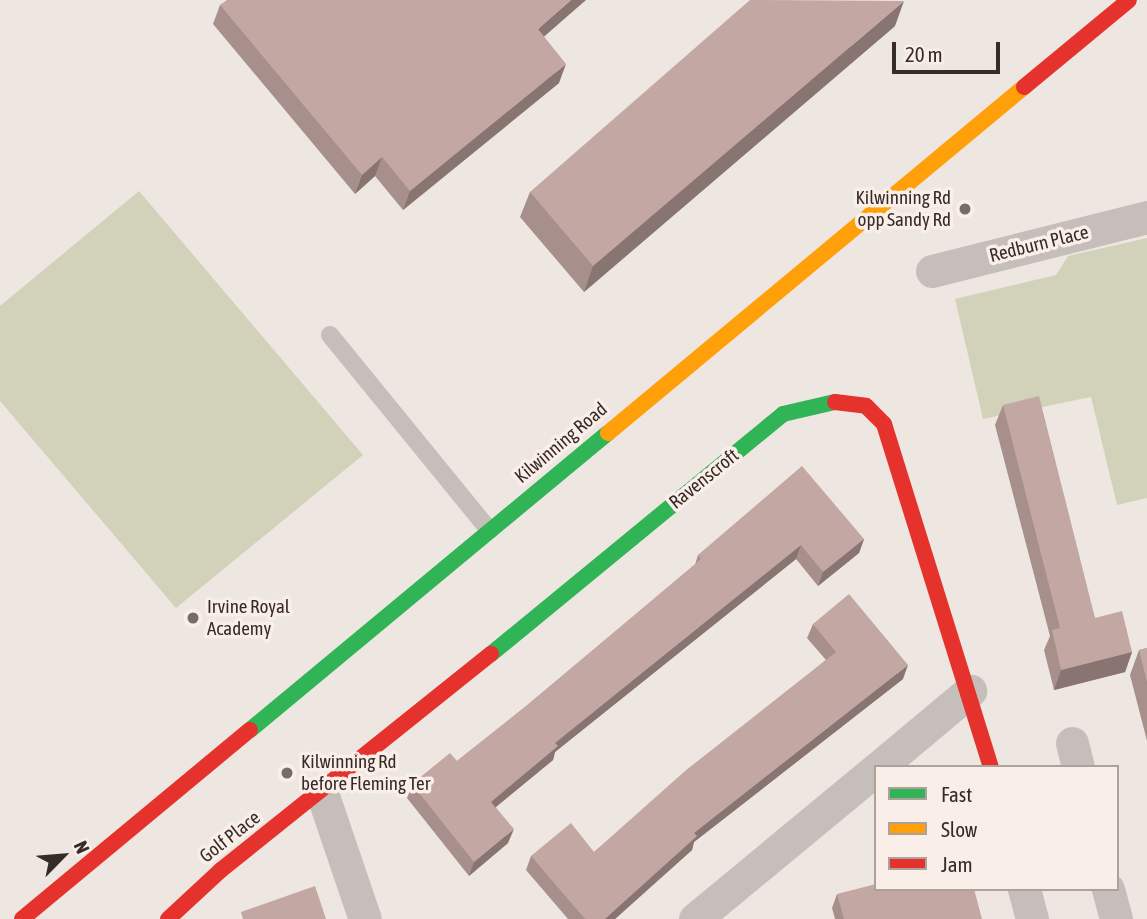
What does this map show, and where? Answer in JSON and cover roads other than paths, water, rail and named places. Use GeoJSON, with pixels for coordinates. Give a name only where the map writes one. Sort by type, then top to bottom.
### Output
{"type":"FeatureCollection","features":[{"type":"Feature","properties":{"kind":"main road","name":"Kilwinning Road"},"geometry":{"type":"LineString","coordinates":[[22,919],[1129,0]]}},
{"type":"Feature","properties":{"kind":"main road","name":"Ravenscroft"},"geometry":{"type":"LineString","coordinates":[[322,793],[783,414],[814,403],[842,401],[866,406],[884,424],[970,691],[989,765]]}},
{"type":"Feature","properties":{"kind":"main road","name":"Golf Place"},"geometry":{"type":"LineString","coordinates":[[168,919],[220,870],[322,793]]}},
{"type":"Feature","properties":{"kind":"street","name":"Redburn Place"},"geometry":{"type":"LineString","coordinates":[[932,271],[1147,217]]}},
{"type":"Feature","properties":{"kind":"street"},"geometry":{"type":"LineString","coordinates":[[881,765],[970,691]]}},
{"type":"Feature","properties":{"kind":"street"},"geometry":{"type":"LineString","coordinates":[[695,919],[874,770]]}},
{"type":"Feature","properties":{"kind":"street"},"geometry":{"type":"LineString","coordinates":[[322,793],[365,919]]}},
{"type":"Feature","properties":{"kind":"street"},"geometry":{"type":"LineString","coordinates":[[1025,891],[1032,919]]}},
{"type":"Feature","properties":{"kind":"street"},"geometry":{"type":"LineString","coordinates":[[1109,891],[1116,919]]}},
{"type":"Feature","properties":{"kind":"lane"},"geometry":{"type":"LineString","coordinates":[[330,335],[489,530]]}},
{"type":"Feature","properties":{"kind":"place","name":"Kilwinning Rd opp Sandy Rd"},"geometry":{"type":"Point","coordinates":[965,209]}},
{"type":"Feature","properties":{"kind":"place","name":"Irvine Royal Academy"},"geometry":{"type":"Point","coordinates":[193,618]}},
{"type":"Feature","properties":{"kind":"place","name":"Kilwinning Rd before Fleming Ter"},"geometry":{"type":"Point","coordinates":[287,773]}}]}
